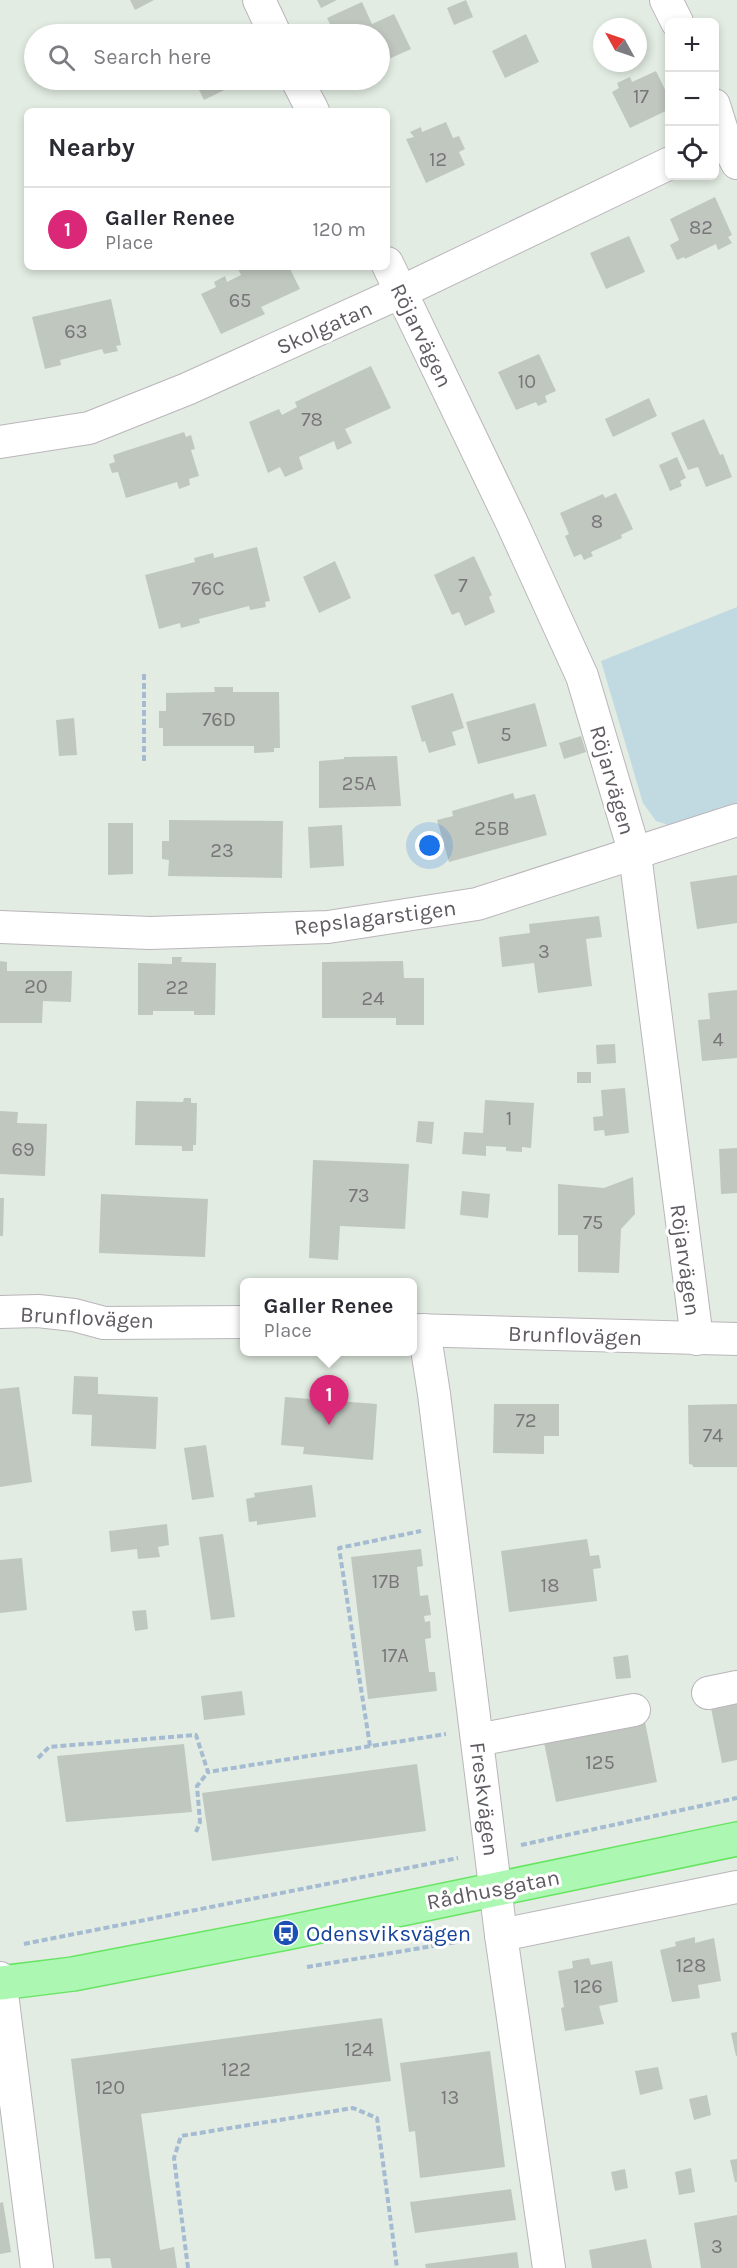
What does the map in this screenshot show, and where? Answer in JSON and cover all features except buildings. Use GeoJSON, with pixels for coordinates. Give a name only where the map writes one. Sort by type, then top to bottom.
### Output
{"type":"FeatureCollection","features":[{"type":"Feature","properties":{"kind":"main road","name":"Rådhusgatan"},"geometry":{"type":"LineString","coordinates":[[0,1983],[73,1974],[737,1839]]}},
{"type":"Feature","properties":{"kind":"street"},"geometry":{"type":"LineString","coordinates":[[259,0],[270,24]]}},
{"type":"Feature","properties":{"kind":"street"},"geometry":{"type":"LineString","coordinates":[[666,0],[675,18]]}},
{"type":"Feature","properties":{"kind":"street"},"geometry":{"type":"LineString","coordinates":[[302,90],[311,108]]}},
{"type":"Feature","properties":{"kind":"street"},"geometry":{"type":"LineString","coordinates":[[719,119],[728,143]]}},
{"type":"Feature","properties":{"kind":"street","name":"Skolgatan"},"geometry":{"type":"LineString","coordinates":[[0,442],[89,428],[187,389],[401,292],[665,165]]}},
{"type":"Feature","properties":{"kind":"street","name":"Röjarvägen"},"geometry":{"type":"LineString","coordinates":[[390,269],[582,676],[635,854],[697,1339]]}},
{"type":"Feature","properties":{"kind":"street","name":"Repslagarstigen"},"geometry":{"type":"LineString","coordinates":[[0,927],[150,933],[328,927],[477,904],[737,820]]}},
{"type":"Feature","properties":{"kind":"street","name":"Brunflovägen"},"geometry":{"type":"LineString","coordinates":[[0,1312],[38,1311],[74,1315],[104,1323],[240,1322]]}},
{"type":"Feature","properties":{"kind":"street","name":"Brunflovägen"},"geometry":{"type":"LineString","coordinates":[[419,1330],[737,1339]]}},
{"type":"Feature","properties":{"kind":"street","name":"Freskvägen"},"geometry":{"type":"LineString","coordinates":[[419,1330],[451,1525],[501,1935],[549,2268]]}},
{"type":"Feature","properties":{"kind":"street"},"geometry":{"type":"LineString","coordinates":[[477,1734],[634,1710]]}},
{"type":"Feature","properties":{"kind":"street"},"geometry":{"type":"LineString","coordinates":[[501,1935],[737,1887]]}},
{"type":"Feature","properties":{"kind":"street"},"geometry":{"type":"LineString","coordinates":[[0,1978],[37,2268]]}},
{"type":"Feature","properties":{"kind":"path"},"geometry":{"type":"LineString","coordinates":[[144,673],[144,761]]}},
{"type":"Feature","properties":{"kind":"path"},"geometry":{"type":"LineString","coordinates":[[370,1746],[339,1548],[451,1525]]}},
{"type":"Feature","properties":{"kind":"path"},"geometry":{"type":"LineString","coordinates":[[196,1833],[200,1822],[197,1786],[208,1772],[370,1746],[477,1734]]}},
{"type":"Feature","properties":{"kind":"path"},"geometry":{"type":"LineString","coordinates":[[38,1758],[49,1747],[196,1735],[208,1772]]}},
{"type":"Feature","properties":{"kind":"path"},"geometry":{"type":"LineString","coordinates":[[23,1944],[491,1851],[737,1798]]}},
{"type":"Feature","properties":{"kind":"path"},"geometry":{"type":"LineString","coordinates":[[307,1967],[501,1935]]}},
{"type":"Feature","properties":{"kind":"path"},"geometry":{"type":"LineString","coordinates":[[188,2268],[174,2158],[181,2136],[353,2109],[377,2118],[397,2268]]}},
{"type":"Feature","properties":{"kind":"shaded area"},"geometry":{"type":"Polygon","coordinates":[[[737,607],[737,806],[674,827],[656,821],[643,803],[601,661],[737,607]]]}},
{"type":"Feature","properties":{"kind":"place","name":"Galler Renee"},"geometry":{"type":"Point","coordinates":[329,1425]}},
{"type":"Feature","properties":{"kind":"place","name":"Odensviksvägen"},"geometry":{"type":"Point","coordinates":[286,1933]}}]}
